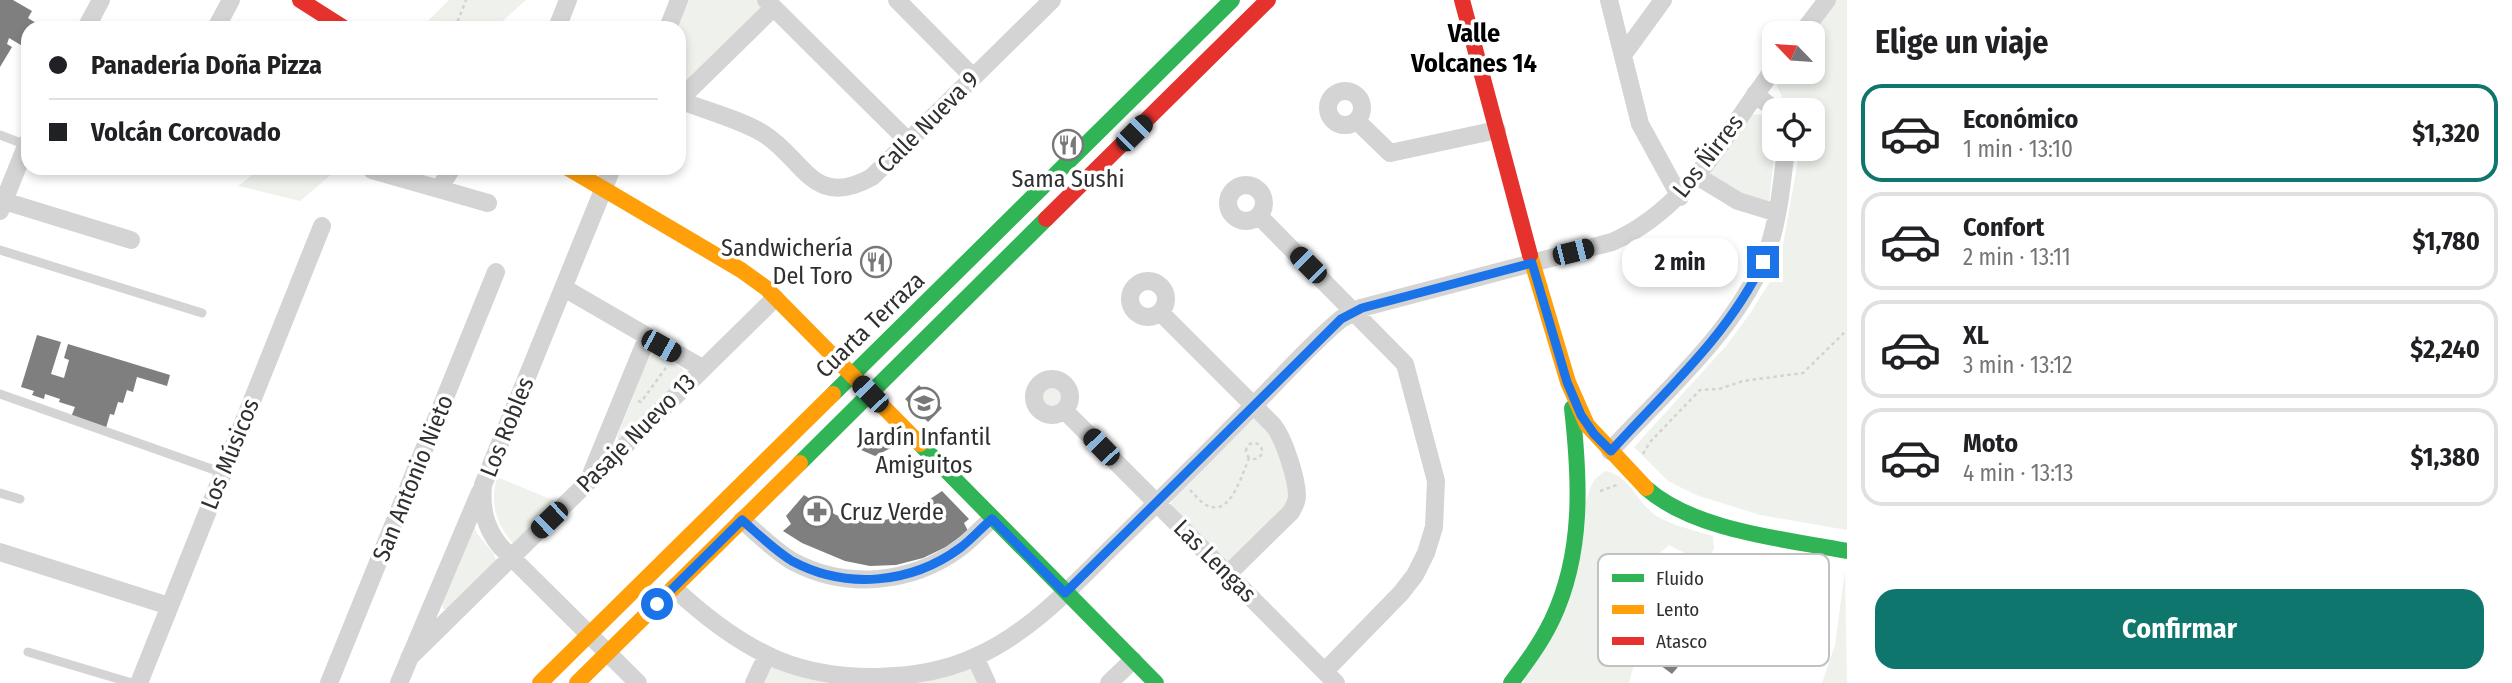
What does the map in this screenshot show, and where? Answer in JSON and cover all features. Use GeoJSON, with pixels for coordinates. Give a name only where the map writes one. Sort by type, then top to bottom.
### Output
{"type":"FeatureCollection","features":[{"type":"Feature","properties":{"kind":"main road"},"geometry":{"type":"LineString","coordinates":[[300,0],[316,21]]}},
{"type":"Feature","properties":{"kind":"main road","name":"Cuarta Terraza"},"geometry":{"type":"LineString","coordinates":[[540,683],[1232,0]]}},
{"type":"Feature","properties":{"kind":"main road","name":"Cuarta Terraza"},"geometry":{"type":"LineString","coordinates":[[578,683],[1268,0]]}},
{"type":"Feature","properties":{"kind":"main road"},"geometry":{"type":"LineString","coordinates":[[1446,0],[1463,7],[1567,382],[1575,429],[1579,499],[1572,561],[1561,603],[1539,645],[1511,683]]}},
{"type":"Feature","properties":{"kind":"main road"},"geometry":{"type":"LineString","coordinates":[[579,175],[741,271],[775,298],[1156,683]]}},
{"type":"Feature","properties":{"kind":"main road"},"geometry":{"type":"LineString","coordinates":[[1567,382],[1602,460],[1655,496],[1682,512],[1734,530],[1847,551]]}},
{"type":"Feature","properties":{"kind":"main road"},"geometry":{"type":"LineString","coordinates":[[1579,499],[1589,476],[1602,460]]}},
{"type":"Feature","properties":{"kind":"street"},"geometry":{"type":"LineString","coordinates":[[90,21],[101,0]]}},
{"type":"Feature","properties":{"kind":"street"},"geometry":{"type":"LineString","coordinates":[[220,21],[231,0]]}},
{"type":"Feature","properties":{"kind":"street"},"geometry":{"type":"LineString","coordinates":[[560,21],[568,0]]}},
{"type":"Feature","properties":{"kind":"street"},"geometry":{"type":"LineString","coordinates":[[671,21],[679,0]]}},
{"type":"Feature","properties":{"kind":"street"},"geometry":{"type":"LineString","coordinates":[[897,0],[973,77]]}},
{"type":"Feature","properties":{"kind":"street"},"geometry":{"type":"LineString","coordinates":[[1025,0],[1038,13]]}},
{"type":"Feature","properties":{"kind":"street","name":"Calle Nueva 9"},"geometry":{"type":"LineString","coordinates":[[686,103],[765,135],[811,178],[832,187],[851,187],[872,177],[1052,0]]}},
{"type":"Feature","properties":{"kind":"street"},"geometry":{"type":"LineString","coordinates":[[1609,0],[1640,124],[1680,197]]}},
{"type":"Feature","properties":{"kind":"street"},"geometry":{"type":"LineString","coordinates":[[1623,55],[1663,0]]}},
{"type":"Feature","properties":{"kind":"street"},"geometry":{"type":"LineString","coordinates":[[1811,21],[1827,0]]}},
{"type":"Feature","properties":{"kind":"street"},"geometry":{"type":"LineString","coordinates":[[686,93],[770,4],[908,141]]}},
{"type":"Feature","properties":{"kind":"street","name":"Los Ñirres"},"geometry":{"type":"LineString","coordinates":[[674,587],[727,632],[767,655],[816,671],[876,677],[922,673],[975,657],[1013,635],[1065,593],[1333,325],[1354,311],[1624,237],[1680,197],[1763,84]]}},
{"type":"Feature","properties":{"kind":"street"},"geometry":{"type":"LineString","coordinates":[[1755,94],[1762,100]]}},
{"type":"Feature","properties":{"kind":"street"},"geometry":{"type":"LineString","coordinates":[[1357,121],[1390,153],[1497,131]]}},
{"type":"Feature","properties":{"kind":"street"},"geometry":{"type":"LineString","coordinates":[[21,157],[2,200],[131,240]]}},
{"type":"Feature","properties":{"kind":"street"},"geometry":{"type":"LineString","coordinates":[[1602,460],[1730,320],[1751,286],[1763,262],[1777,213],[1784,161]]}},
{"type":"Feature","properties":{"kind":"street"},"geometry":{"type":"LineString","coordinates":[[390,175],[488,203]]}},
{"type":"Feature","properties":{"kind":"street"},"geometry":{"type":"LineString","coordinates":[[439,189],[448,175]]}},
{"type":"Feature","properties":{"kind":"street","name":"Los Robles"},"geometry":{"type":"LineString","coordinates":[[609,175],[483,485],[482,499],[485,521],[493,537],[588,636],[638,683]]}},
{"type":"Feature","properties":{"kind":"street"},"geometry":{"type":"LineString","coordinates":[[1697,176],[1738,201],[1777,213]]}},
{"type":"Feature","properties":{"kind":"street"},"geometry":{"type":"LineString","coordinates":[[1259,216],[1400,358],[1407,370],[1436,481],[1436,513],[1426,553],[1409,583],[1331,677]]}},
{"type":"Feature","properties":{"kind":"street","name":"Los Músicos"},"geometry":{"type":"LineString","coordinates":[[139,683],[322,226]]}},
{"type":"Feature","properties":{"kind":"street","name":"San Antonio Nieto"},"geometry":{"type":"LineString","coordinates":[[330,683],[496,272]]}},
{"type":"Feature","properties":{"kind":"street"},"geometry":{"type":"LineString","coordinates":[[564,288],[702,368]]}},
{"type":"Feature","properties":{"kind":"street","name":"Pasaje Nuevo 13"},"geometry":{"type":"LineString","coordinates":[[409,659],[775,298]]}},
{"type":"Feature","properties":{"kind":"street"},"geometry":{"type":"LineString","coordinates":[[1160,312],[1254,405],[1282,437],[1297,497],[1291,512],[1228,574]]}},
{"type":"Feature","properties":{"kind":"street"},"geometry":{"type":"LineString","coordinates":[[588,482],[647,338]]}},
{"type":"Feature","properties":{"kind":"street","name":"Las Lengas"},"geometry":{"type":"LineString","coordinates":[[1064,410],[1331,677]]}},
{"type":"Feature","properties":{"kind":"street"},"geometry":{"type":"LineString","coordinates":[[399,683],[483,485]]}},
{"type":"Feature","properties":{"kind":"street"},"geometry":{"type":"LineString","coordinates":[[742,520],[769,545],[804,566],[842,579],[873,580],[898,577],[929,567],[960,548],[992,519]]}},
{"type":"Feature","properties":{"kind":"street"},"geometry":{"type":"LineString","coordinates":[[0,552],[169,606]]}},
{"type":"Feature","properties":{"kind":"street"},"geometry":{"type":"LineString","coordinates":[[754,683],[767,655]]}},
{"type":"Feature","properties":{"kind":"street"},"geometry":{"type":"LineString","coordinates":[[975,657],[987,683]]}},
{"type":"Feature","properties":{"kind":"street"},"geometry":{"type":"LineString","coordinates":[[1109,683],[1133,660]]}},
{"type":"Feature","properties":{"kind":"lane"},"geometry":{"type":"LineString","coordinates":[[0,135],[21,141]]}},
{"type":"Feature","properties":{"kind":"lane"},"geometry":{"type":"LineString","coordinates":[[0,250],[202,313]]}},
{"type":"Feature","properties":{"kind":"lane"},"geometry":{"type":"LineString","coordinates":[[0,394],[223,473]]}},
{"type":"Feature","properties":{"kind":"lane"},"geometry":{"type":"LineString","coordinates":[[0,493],[20,499]]}},
{"type":"Feature","properties":{"kind":"lane"},"geometry":{"type":"LineString","coordinates":[[28,652],[132,683]]}},
{"type":"Feature","properties":{"kind":"path"},"geometry":{"type":"LineString","coordinates":[[458,21],[466,0]]}},
{"type":"Feature","properties":{"kind":"path"},"geometry":{"type":"LineString","coordinates":[[1640,460],[1650,442],[1696,392],[1719,389],[1742,381],[1803,373],[1847,330]]}},
{"type":"Feature","properties":{"kind":"path"},"geometry":{"type":"LineString","coordinates":[[624,395],[641,402],[676,354]]}},
{"type":"Feature","properties":{"kind":"path"},"geometry":{"type":"LineString","coordinates":[[1252,443],[1258,444],[1262,448],[1262,454],[1255,460],[1249,458],[1247,447],[1252,443]]}},
{"type":"Feature","properties":{"kind":"path"},"geometry":{"type":"LineString","coordinates":[[1180,480],[1207,506],[1218,507],[1232,497],[1249,458]]}},
{"type":"Feature","properties":{"kind":"shaded area"},"geometry":{"type":"Polygon","coordinates":[[[449,0],[526,0],[503,21],[428,21],[449,0]]]}},
{"type":"Feature","properties":{"kind":"shaded area"},"geometry":{"type":"Polygon","coordinates":[[[688,0],[759,0],[767,8],[686,86],[686,21],[679,21],[688,0]]]}},
{"type":"Feature","properties":{"kind":"shaded area"},"geometry":{"type":"Polygon","coordinates":[[[1836,0],[1847,0],[1847,530],[1760,515],[1696,495],[1668,481],[1634,447],[1726,346],[1779,267],[1798,161],[1825,161],[1825,98],[1782,98],[1777,86],[1825,84],[1825,21],[1821,21],[1836,0]]]}},
{"type":"Feature","properties":{"kind":"shaded area"},"geometry":{"type":"Polygon","coordinates":[[[1752,115],[1762,115],[1762,161],[1774,161],[1769,202],[1752,201],[1710,176],[1709,170],[1752,115]]]}},
{"type":"Feature","properties":{"kind":"shaded area"},"geometry":{"type":"Polygon","coordinates":[[[252,175],[331,175],[300,201],[238,186],[252,175]]]}},
{"type":"Feature","properties":{"kind":"shaded area"},"geometry":{"type":"Polygon","coordinates":[[[656,353],[682,368],[686,374],[619,440],[617,437],[647,361],[656,353]]]}},
{"type":"Feature","properties":{"kind":"shaded area"},"geometry":{"type":"Polygon","coordinates":[[[1052,384],[1061,388],[1065,397],[1061,406],[1052,410],[1043,406],[1039,397],[1043,388],[1052,384]]]}},
{"type":"Feature","properties":{"kind":"shaded area"},"geometry":{"type":"Polygon","coordinates":[[[1255,417],[1275,437],[1291,494],[1290,502],[1230,565],[1171,508],[1172,499],[1255,417]]]}},
{"type":"Feature","properties":{"kind":"shaded area"},"geometry":{"type":"Polygon","coordinates":[[[1605,471],[1620,477],[1655,515],[1676,525],[1713,536],[1714,549],[1711,554],[1686,554],[1669,545],[1660,554],[1598,554],[1598,666],[1634,666],[1629,683],[1523,683],[1591,486],[1605,471]]]}},
{"type":"Feature","properties":{"kind":"shaded area"},"geometry":{"type":"Polygon","coordinates":[[[497,477],[560,503],[515,546],[503,530],[496,514],[494,497],[497,477]]]}},
{"type":"Feature","properties":{"kind":"shaded area"},"geometry":{"type":"Polygon","coordinates":[[[474,527],[496,560],[448,609],[443,609],[442,602],[474,527]]]}},
{"type":"Feature","properties":{"kind":"shaded area"},"geometry":{"type":"Polygon","coordinates":[[[1845,570],[1847,683],[1822,683],[1835,645],[1845,570]]]}},
{"type":"Feature","properties":{"kind":"shaded area"},"geometry":{"type":"Polygon","coordinates":[[[970,664],[983,683],[759,683],[769,666],[815,676],[970,664]]]}},
{"type":"Feature","properties":{"kind":"building"},"geometry":{"type":"Polygon","coordinates":[[[0,0],[13,0],[32,11],[28,18],[33,21],[21,21],[21,45],[9,38],[7,44],[12,47],[0,67],[0,0]]]}},
{"type":"Feature","properties":{"kind":"building"},"geometry":{"type":"Polygon","coordinates":[[[37,335],[61,342],[51,374],[64,378],[69,360],[64,358],[68,344],[170,375],[167,386],[137,377],[133,392],[127,390],[123,403],[118,402],[114,415],[110,414],[106,428],[71,417],[75,407],[45,394],[44,399],[32,395],[34,391],[21,387],[37,335]]]}},
{"type":"Feature","properties":{"kind":"building","name":"Jardín Infantil Amiguitos"},"geometry":{"type":"Polygon","coordinates":[[[919,385],[942,408],[928,422],[905,399],[919,385]]]}},
{"type":"Feature","properties":{"kind":"building"},"geometry":{"type":"Polygon","coordinates":[[[872,429],[891,448],[875,456],[854,447],[872,429]]]}},
{"type":"Feature","properties":{"kind":"building"},"geometry":{"type":"Polygon","coordinates":[[[942,491],[969,519],[964,523],[968,531],[946,547],[923,558],[896,565],[870,566],[845,561],[802,543],[783,531],[791,524],[786,516],[804,495],[836,515],[868,523],[905,516],[942,491]]]}},
{"type":"Feature","properties":{"kind":"building"},"geometry":{"type":"Polygon","coordinates":[[[1661,666],[1679,666],[1672,674],[1661,666]]]}},
{"type":"Feature","properties":{"kind":"traffic: fast"},"geometry":{"type":"LineString","coordinates":[[833,394],[1232,0]]}},
{"type":"Feature","properties":{"kind":"traffic: fast"},"geometry":{"type":"LineString","coordinates":[[800,463],[1046,219]]}},
{"type":"Feature","properties":{"kind":"traffic: fast"},"geometry":{"type":"LineString","coordinates":[[1511,683],[1548,628],[1570,569],[1578,489],[1572,408]]}},
{"type":"Feature","properties":{"kind":"traffic: fast"},"geometry":{"type":"LineString","coordinates":[[920,444],[1156,683]]}},
{"type":"Feature","properties":{"kind":"traffic: fast"},"geometry":{"type":"LineString","coordinates":[[1646,488],[1666,503],[1714,524],[1847,551]]}},
{"type":"Feature","properties":{"kind":"traffic: slow"},"geometry":{"type":"LineString","coordinates":[[580,175],[741,270],[766,288],[920,444]]}},
{"type":"Feature","properties":{"kind":"traffic: slow"},"geometry":{"type":"LineString","coordinates":[[1530,255],[1568,382],[1587,425],[1646,488]]}},
{"type":"Feature","properties":{"kind":"traffic: slow"},"geometry":{"type":"LineString","coordinates":[[540,683],[833,394]]}},
{"type":"Feature","properties":{"kind":"traffic: slow"},"geometry":{"type":"LineString","coordinates":[[577,683],[800,463]]}},
{"type":"Feature","properties":{"kind":"traffic: jam"},"geometry":{"type":"LineString","coordinates":[[300,0],[333,21]]}},
{"type":"Feature","properties":{"kind":"traffic: jam"},"geometry":{"type":"LineString","coordinates":[[1046,219],[1268,0]]}},
{"type":"Feature","properties":{"kind":"traffic: jam"},"geometry":{"type":"LineString","coordinates":[[1462,0],[1530,255]]}},
{"type":"Feature","properties":{"kind":"place","name":"Sama Sushi"},"geometry":{"type":"Point","coordinates":[1068,145]}},
{"type":"Feature","properties":{"kind":"place","name":"Sandwichería Del Toro"},"geometry":{"type":"Point","coordinates":[876,262]}},
{"type":"Feature","properties":{"kind":"place","name":"Jardín Infantil Amiguitos"},"geometry":{"type":"Point","coordinates":[924,403]}},
{"type":"Feature","properties":{"kind":"place","name":"Cruz Verde"},"geometry":{"type":"Point","coordinates":[817,512]}},
{"type":"Feature","properties":{"kind":"district","name":"Valle Volcanes 14"},"geometry":{"type":"Point","coordinates":[1474,48]}},
{"type":"Feature","properties":{"kind":"route"},"geometry":{"type":"LineString","coordinates":[[657,604],[742,520],[769,545],[816,572],[842,579],[873,580],[898,577],[929,567],[960,548],[992,519],[1065,593],[1341,319],[1362,308],[1532,263],[1567,382],[1584,420],[1611,451],[1721,332],[1740,305],[1763,262]]}}]}
